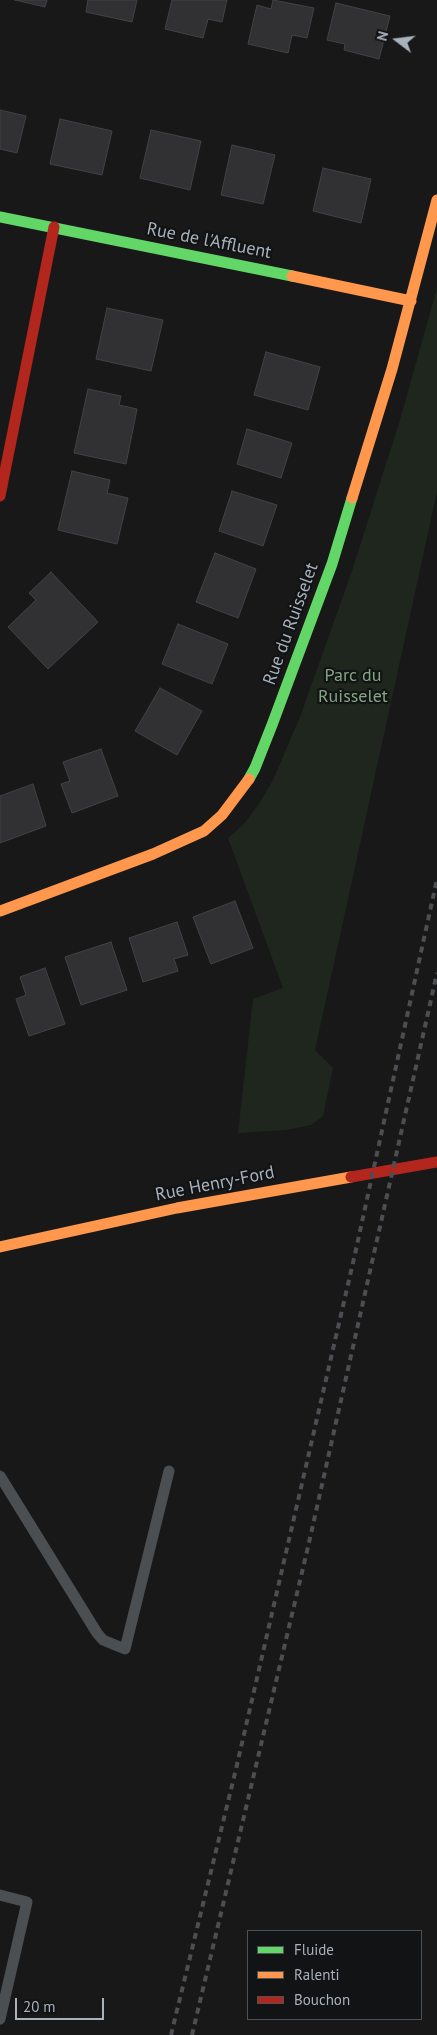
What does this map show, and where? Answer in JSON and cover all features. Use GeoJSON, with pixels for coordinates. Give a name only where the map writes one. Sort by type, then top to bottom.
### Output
{"type":"FeatureCollection","features":[{"type":"Feature","properties":{"kind":"street","name":"Rue du Ruisselet"},"geometry":{"type":"LineString","coordinates":[[0,911],[153,854],[190,838],[204,831],[222,816],[235,800],[254,768],[264,745],[314,614],[366,457],[411,301],[437,200]]}},
{"type":"Feature","properties":{"kind":"street","name":"Rue de l'Affluent"},"geometry":{"type":"LineString","coordinates":[[0,216],[411,301]]}},
{"type":"Feature","properties":{"kind":"street"},"geometry":{"type":"LineString","coordinates":[[0,496],[54,227]]}},
{"type":"Feature","properties":{"kind":"street","name":"Rue Henry-Ford"},"geometry":{"type":"LineString","coordinates":[[0,1247],[177,1208],[437,1162]]}},
{"type":"Feature","properties":{"kind":"lane"},"geometry":{"type":"LineString","coordinates":[[0,1476],[97,1633],[103,1640],[125,1649],[169,1471]]}},
{"type":"Feature","properties":{"kind":"lane"},"geometry":{"type":"LineString","coordinates":[[0,1895],[27,1902],[0,2019]]}},
{"type":"Feature","properties":{"kind":"green space","name":"Parc du Ruisselet"},"geometry":{"type":"Polygon","coordinates":[[[437,288],[437,492],[315,1050],[333,1068],[323,1116],[311,1125],[286,1130],[238,1133],[253,999],[283,988],[228,838],[244,824],[260,802],[273,780],[300,717],[352,571],[400,420],[437,288]]]}},
{"type":"Feature","properties":{"kind":"building"},"geometry":{"type":"Polygon","coordinates":[[[15,0],[47,0],[45,7],[15,0]]]}},
{"type":"Feature","properties":{"kind":"building"},"geometry":{"type":"Polygon","coordinates":[[[88,0],[137,0],[132,22],[86,12],[88,0]]]}},
{"type":"Feature","properties":{"kind":"building"},"geometry":{"type":"Polygon","coordinates":[[[172,0],[227,0],[222,22],[208,19],[203,38],[165,29],[172,0]]]}},
{"type":"Feature","properties":{"kind":"building"},"geometry":{"type":"Polygon","coordinates":[[[273,0],[314,8],[307,38],[292,35],[288,53],[248,44],[257,5],[271,9],[273,0]]]}},
{"type":"Feature","properties":{"kind":"building"},"geometry":{"type":"Polygon","coordinates":[[[336,3],[390,16],[379,59],[344,50],[345,44],[327,40],[336,3]]]}},
{"type":"Feature","properties":{"kind":"building"},"geometry":{"type":"Polygon","coordinates":[[[0,110],[26,116],[17,153],[0,149],[0,110]]]}},
{"type":"Feature","properties":{"kind":"building"},"geometry":{"type":"Polygon","coordinates":[[[60,119],[112,131],[102,175],[50,164],[60,119]]]}},
{"type":"Feature","properties":{"kind":"building"},"geometry":{"type":"Polygon","coordinates":[[[151,130],[201,141],[190,190],[140,178],[151,130]]]}},
{"type":"Feature","properties":{"kind":"building"},"geometry":{"type":"Polygon","coordinates":[[[232,145],[275,155],[263,204],[221,195],[232,145]]]}},
{"type":"Feature","properties":{"kind":"building"},"geometry":{"type":"Polygon","coordinates":[[[323,168],[371,179],[361,223],[313,211],[323,168]]]}},
{"type":"Feature","properties":{"kind":"building"},"geometry":{"type":"Polygon","coordinates":[[[107,308],[163,320],[151,371],[96,359],[107,308]]]}},
{"type":"Feature","properties":{"kind":"building"},"geometry":{"type":"Polygon","coordinates":[[[266,352],[320,367],[308,410],[254,395],[266,352]]]}},
{"type":"Feature","properties":{"kind":"building"},"geometry":{"type":"Polygon","coordinates":[[[88,389],[121,396],[119,405],[137,409],[126,464],[74,453],[88,389]]]}},
{"type":"Feature","properties":{"kind":"building"},"geometry":{"type":"Polygon","coordinates":[[[247,429],[292,443],[281,478],[237,464],[247,429]]]}},
{"type":"Feature","properties":{"kind":"building"},"geometry":{"type":"Polygon","coordinates":[[[72,471],[110,480],[107,493],[128,498],[117,544],[58,530],[72,471]]]}},
{"type":"Feature","properties":{"kind":"building"},"geometry":{"type":"Polygon","coordinates":[[[232,491],[277,505],[263,546],[219,531],[232,491]]]}},
{"type":"Feature","properties":{"kind":"building"},"geometry":{"type":"Polygon","coordinates":[[[215,553],[256,569],[238,618],[196,602],[215,553]]]}},
{"type":"Feature","properties":{"kind":"building"},"geometry":{"type":"Polygon","coordinates":[[[51,572],[98,622],[48,669],[8,627],[36,600],[29,593],[51,572]]]}},
{"type":"Feature","properties":{"kind":"building"},"geometry":{"type":"Polygon","coordinates":[[[178,624],[228,644],[212,684],[162,664],[178,624]]]}},
{"type":"Feature","properties":{"kind":"building"},"geometry":{"type":"Polygon","coordinates":[[[160,688],[202,711],[177,755],[135,731],[160,688]]]}},
{"type":"Feature","properties":{"kind":"building"},"geometry":{"type":"Polygon","coordinates":[[[101,749],[118,796],[72,813],[61,784],[70,781],[63,762],[101,749]]]}},
{"type":"Feature","properties":{"kind":"building"},"geometry":{"type":"Polygon","coordinates":[[[33,784],[46,826],[0,843],[0,796],[33,784]]]}},
{"type":"Feature","properties":{"kind":"building"},"geometry":{"type":"Polygon","coordinates":[[[235,901],[253,948],[211,964],[193,917],[235,901]]]}},
{"type":"Feature","properties":{"kind":"building"},"geometry":{"type":"Polygon","coordinates":[[[177,922],[188,955],[174,959],[178,971],[143,982],[129,938],[177,922]]]}},
{"type":"Feature","properties":{"kind":"building"},"geometry":{"type":"Polygon","coordinates":[[[111,942],[127,990],[81,1005],[65,957],[111,942]]]}},
{"type":"Feature","properties":{"kind":"building"},"geometry":{"type":"Polygon","coordinates":[[[45,968],[65,1024],[29,1036],[16,999],[26,995],[20,977],[45,968]]]}},
{"type":"Feature","properties":{"kind":"railway"},"geometry":{"type":"LineString","coordinates":[[171,2035],[236,1769],[355,1254],[437,879]]}},
{"type":"Feature","properties":{"kind":"railway"},"geometry":{"type":"LineString","coordinates":[[192,2035],[308,1547],[437,973]]}},
{"type":"Feature","properties":{"kind":"traffic: fast"},"geometry":{"type":"LineString","coordinates":[[0,217],[292,276]]}},
{"type":"Feature","properties":{"kind":"traffic: fast"},"geometry":{"type":"LineString","coordinates":[[249,779],[272,725],[332,564],[352,498]]}},
{"type":"Feature","properties":{"kind":"traffic: slow"},"geometry":{"type":"LineString","coordinates":[[352,498],[392,369],[437,200]]}},
{"type":"Feature","properties":{"kind":"traffic: slow"},"geometry":{"type":"LineString","coordinates":[[292,276],[411,301]]}},
{"type":"Feature","properties":{"kind":"traffic: slow"},"geometry":{"type":"LineString","coordinates":[[0,911],[153,854],[204,831],[222,815],[249,779]]}},
{"type":"Feature","properties":{"kind":"traffic: slow"},"geometry":{"type":"LineString","coordinates":[[0,1247],[177,1208],[351,1177]]}},
{"type":"Feature","properties":{"kind":"traffic: jam"},"geometry":{"type":"LineString","coordinates":[[0,496],[54,227]]}},
{"type":"Feature","properties":{"kind":"traffic: jam"},"geometry":{"type":"LineString","coordinates":[[351,1177],[437,1162]]}}]}
